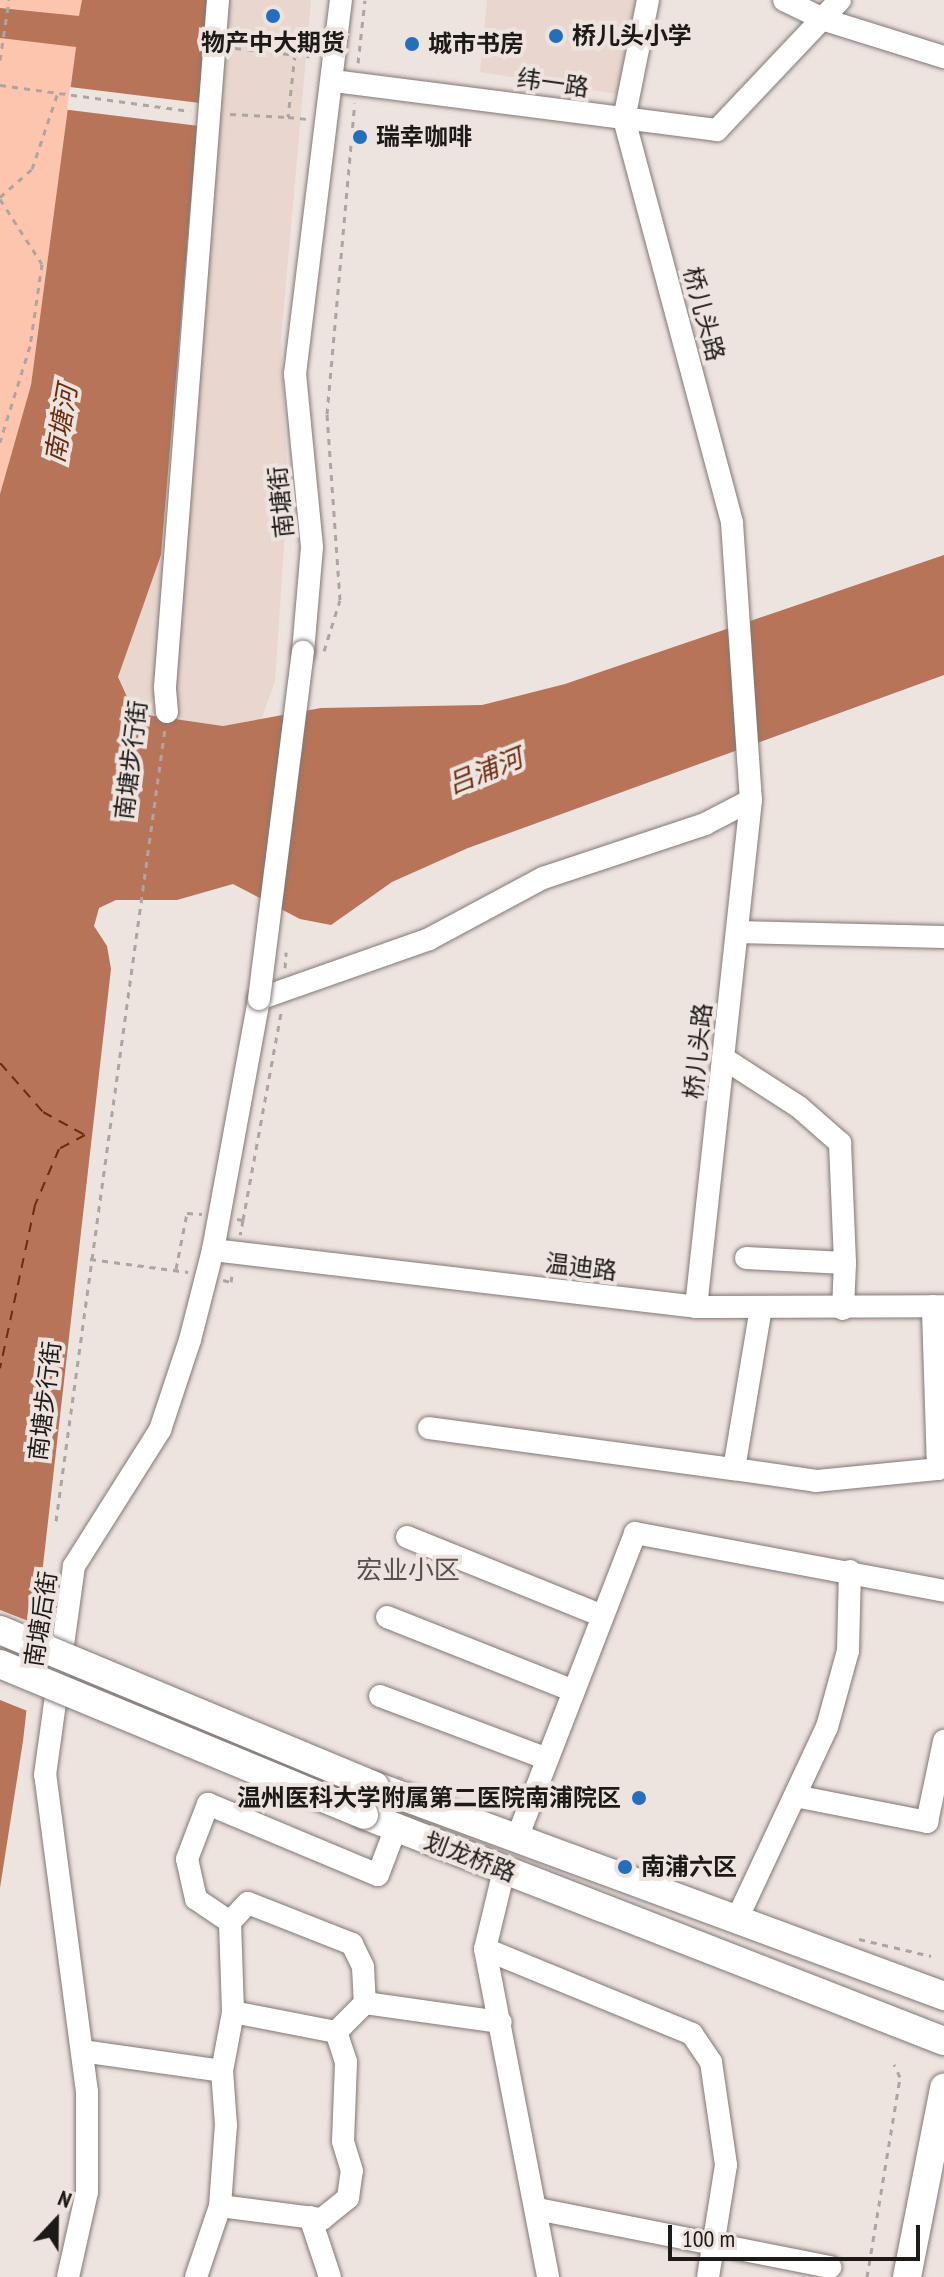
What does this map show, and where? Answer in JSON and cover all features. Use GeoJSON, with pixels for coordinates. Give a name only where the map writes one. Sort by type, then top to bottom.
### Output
{"type":"FeatureCollection","features":[{"type":"Feature","properties":{"kind":"main road","name":"划龙桥路"},"geometry":{"type":"LineString","coordinates":[[0,1630],[375,1786],[944,1996]]}},
{"type":"Feature","properties":{"kind":"main road","name":"划龙桥路"},"geometry":{"type":"LineString","coordinates":[[0,1664],[364,1815],[944,2041]]}},
{"type":"Feature","properties":{"kind":"main road"},"geometry":{"type":"LineString","coordinates":[[907,2277],[944,2088]]}},
{"type":"Feature","properties":{"kind":"street","name":"南塘步行街"},"geometry":{"type":"LineString","coordinates":[[167,712],[166,671],[218,0]]}},
{"type":"Feature","properties":{"kind":"street","name":"南塘街"},"geometry":{"type":"LineString","coordinates":[[259,999],[303,655],[312,547],[295,374],[329,122],[347,71],[341,0]]}},
{"type":"Feature","properties":{"kind":"street"},"geometry":{"type":"LineString","coordinates":[[624,119],[648,0]]}},
{"type":"Feature","properties":{"kind":"street"},"geometry":{"type":"LineString","coordinates":[[784,0],[825,20],[944,57]]}},
{"type":"Feature","properties":{"kind":"street"},"geometry":{"type":"LineString","coordinates":[[825,20],[840,0]]}},
{"type":"Feature","properties":{"kind":"street","name":"纬一路"},"geometry":{"type":"LineString","coordinates":[[347,71],[624,119],[717,130],[825,20]]}},
{"type":"Feature","properties":{"kind":"street","name":"桥儿头路"},"geometry":{"type":"LineString","coordinates":[[624,119],[732,523],[751,800],[696,1307]]}},
{"type":"Feature","properties":{"kind":"street"},"geometry":{"type":"LineString","coordinates":[[259,999],[429,939],[543,878],[705,824],[751,800]]}},
{"type":"Feature","properties":{"kind":"street"},"geometry":{"type":"LineString","coordinates":[[737,932],[944,937]]}},
{"type":"Feature","properties":{"kind":"street","name":"南塘后街"},"geometry":{"type":"LineString","coordinates":[[68,2277],[87,2192],[82,2051],[45,1775],[74,1566],[160,1430],[213,1250],[259,999]]}},
{"type":"Feature","properties":{"kind":"street"},"geometry":{"type":"LineString","coordinates":[[723,1058],[799,1107],[840,1143],[845,1263],[843,1309]]}},
{"type":"Feature","properties":{"kind":"street","name":"温迪路"},"geometry":{"type":"LineString","coordinates":[[213,1250],[696,1307],[843,1309],[939,1306]]}},
{"type":"Feature","properties":{"kind":"street"},"geometry":{"type":"LineString","coordinates":[[746,1258],[845,1263]]}},
{"type":"Feature","properties":{"kind":"street"},"geometry":{"type":"LineString","coordinates":[[429,1428],[816,1481],[938,1469],[939,1306]]}},
{"type":"Feature","properties":{"kind":"street"},"geometry":{"type":"LineString","coordinates":[[734,1469],[761,1308]]}},
{"type":"Feature","properties":{"kind":"street"},"geometry":{"type":"LineString","coordinates":[[517,1838],[635,1533],[944,1591]]}},
{"type":"Feature","properties":{"kind":"street"},"geometry":{"type":"LineString","coordinates":[[407,1537],[603,1616]]}},
{"type":"Feature","properties":{"kind":"street"},"geometry":{"type":"LineString","coordinates":[[737,1919],[827,1727],[848,1651],[850,1571]]}},
{"type":"Feature","properties":{"kind":"street"},"geometry":{"type":"LineString","coordinates":[[387,1617],[574,1691]]}},
{"type":"Feature","properties":{"kind":"street"},"geometry":{"type":"LineString","coordinates":[[380,1696],[548,1759]]}},
{"type":"Feature","properties":{"kind":"street"},"geometry":{"type":"LineString","coordinates":[[795,1796],[927,1822],[944,1741]]}},
{"type":"Feature","properties":{"kind":"street"},"geometry":{"type":"LineString","coordinates":[[230,1922],[196,1899],[187,1859],[208,1804],[378,1875],[396,1827]]}},
{"type":"Feature","properties":{"kind":"street"},"geometry":{"type":"LineString","coordinates":[[504,1870],[485,1949],[548,2277]]}},
{"type":"Feature","properties":{"kind":"street"},"geometry":{"type":"LineString","coordinates":[[196,2277],[220,2206],[226,2125],[222,2071],[233,2012],[230,1922],[248,1903],[352,1944],[363,1967],[365,2003],[336,2032]]}},
{"type":"Feature","properties":{"kind":"street"},"geometry":{"type":"LineString","coordinates":[[485,1949],[692,2034],[711,2062],[726,2165],[708,2277]]}},
{"type":"Feature","properties":{"kind":"street"},"geometry":{"type":"LineString","coordinates":[[365,2003],[501,2022]]}},
{"type":"Feature","properties":{"kind":"street"},"geometry":{"type":"LineString","coordinates":[[233,2012],[336,2032]]}},
{"type":"Feature","properties":{"kind":"street"},"geometry":{"type":"LineString","coordinates":[[220,2206],[322,2219],[348,2198],[352,2171],[343,2141],[346,2062],[336,2032]]}},
{"type":"Feature","properties":{"kind":"street"},"geometry":{"type":"LineString","coordinates":[[82,2051],[222,2071]]}},
{"type":"Feature","properties":{"kind":"street"},"geometry":{"type":"LineString","coordinates":[[537,2209],[830,2267]]}},
{"type":"Feature","properties":{"kind":"street"},"geometry":{"type":"LineString","coordinates":[[310,2217],[330,2277]]}},
{"type":"Feature","properties":{"kind":"path"},"geometry":{"type":"LineString","coordinates":[[0,60],[9,0]]}},
{"type":"Feature","properties":{"kind":"path"},"geometry":{"type":"LineString","coordinates":[[303,655],[321,660],[340,600],[327,414],[353,125],[347,71],[365,0]]}},
{"type":"Feature","properties":{"kind":"path"},"geometry":{"type":"LineString","coordinates":[[213,46],[295,54],[347,71]]}},
{"type":"Feature","properties":{"kind":"path"},"geometry":{"type":"LineString","coordinates":[[288,117],[295,54]]}},
{"type":"Feature","properties":{"kind":"path"},"geometry":{"type":"LineString","coordinates":[[0,85],[207,113],[288,117],[353,125]]}},
{"type":"Feature","properties":{"kind":"path"},"geometry":{"type":"LineString","coordinates":[[0,442],[30,346],[42,264],[0,198],[32,169],[58,92]]}},
{"type":"Feature","properties":{"kind":"path","name":"南塘步行街"},"geometry":{"type":"LineString","coordinates":[[56,1521],[167,712]]}},
{"type":"Feature","properties":{"kind":"path"},"geometry":{"type":"LineString","coordinates":[[90,1259],[176,1269],[231,1282],[285,989],[287,941]]}},
{"type":"Feature","properties":{"kind":"path"},"geometry":{"type":"LineString","coordinates":[[176,1269],[187,1213],[243,1220]]}},
{"type":"Feature","properties":{"kind":"path"},"geometry":{"type":"LineString","coordinates":[[867,2277],[900,2077],[894,2064]]}},
{"type":"Feature","properties":{"kind":"shaded area"},"geometry":{"type":"Polygon","coordinates":[[[0,0],[82,0],[31,385],[0,494],[0,0]]]}},
{"type":"Feature","properties":{"kind":"shaded area"},"geometry":{"type":"Polygon","coordinates":[[[208,0],[311,0],[281,340],[288,487],[275,681],[260,723],[223,726],[147,715],[128,699],[117,677],[161,555],[208,0]]]}},
{"type":"Feature","properties":{"kind":"shaded area","name":"桥儿头小学"},"geometry":{"type":"Polygon","coordinates":[[[487,0],[637,0],[617,94],[480,72],[487,0]]]}},
{"type":"Feature","properties":{"kind":"water"},"geometry":{"type":"Polygon","coordinates":[[[82,0],[208,0],[161,555],[118,677],[128,699],[147,715],[223,726],[321,708],[482,705],[565,684],[944,555],[944,675],[468,848],[392,882],[331,925],[300,919],[233,884],[177,900],[116,900],[99,908],[94,926],[107,946],[111,969],[23,1741],[0,1888],[0,494],[31,385],[76,47],[0,38],[0,8],[79,16],[82,0]]]}},
{"type":"Feature","properties":{"kind":"pier"},"geometry":{"type":"Polygon","coordinates":[[[70,87],[202,103],[199,126],[67,110],[70,87]]]}},
{"type":"Feature","properties":{"kind":"pier"},"geometry":{"type":"Polygon","coordinates":[[[0,1610],[39,1625],[30,1712],[0,1700],[0,1610]]]}},
{"type":"Feature","properties":{"kind":"ferry route"},"geometry":{"type":"LineString","coordinates":[[0,1063],[43,1112],[85,1135],[59,1149],[35,1205],[0,1368]]}},
{"type":"Feature","properties":{"kind":"place","name":"物产中大期货"},"geometry":{"type":"Point","coordinates":[273,16]}},
{"type":"Feature","properties":{"kind":"place","name":"桥儿头小学"},"geometry":{"type":"Point","coordinates":[556,36]}},
{"type":"Feature","properties":{"kind":"place","name":"城市书房"},"geometry":{"type":"Point","coordinates":[412,44]}},
{"type":"Feature","properties":{"kind":"place","name":"瑞幸咖啡"},"geometry":{"type":"Point","coordinates":[360,137]}},
{"type":"Feature","properties":{"kind":"place","name":"温州医科大学附属第二医院南浦院区"},"geometry":{"type":"Point","coordinates":[639,1798]}},
{"type":"Feature","properties":{"kind":"place","name":"南浦六区"},"geometry":{"type":"Point","coordinates":[625,1867]}},
{"type":"Feature","properties":{"kind":"district","name":"宏业小区"},"geometry":{"type":"Point","coordinates":[408,1570]}},
{"type":"Feature","properties":{"kind":"water label","name":"南塘河"},"geometry":{"type":"Point","coordinates":[61,424]}},
{"type":"Feature","properties":{"kind":"water label","name":"吕浦河"},"geometry":{"type":"Point","coordinates":[485,771]}}]}
